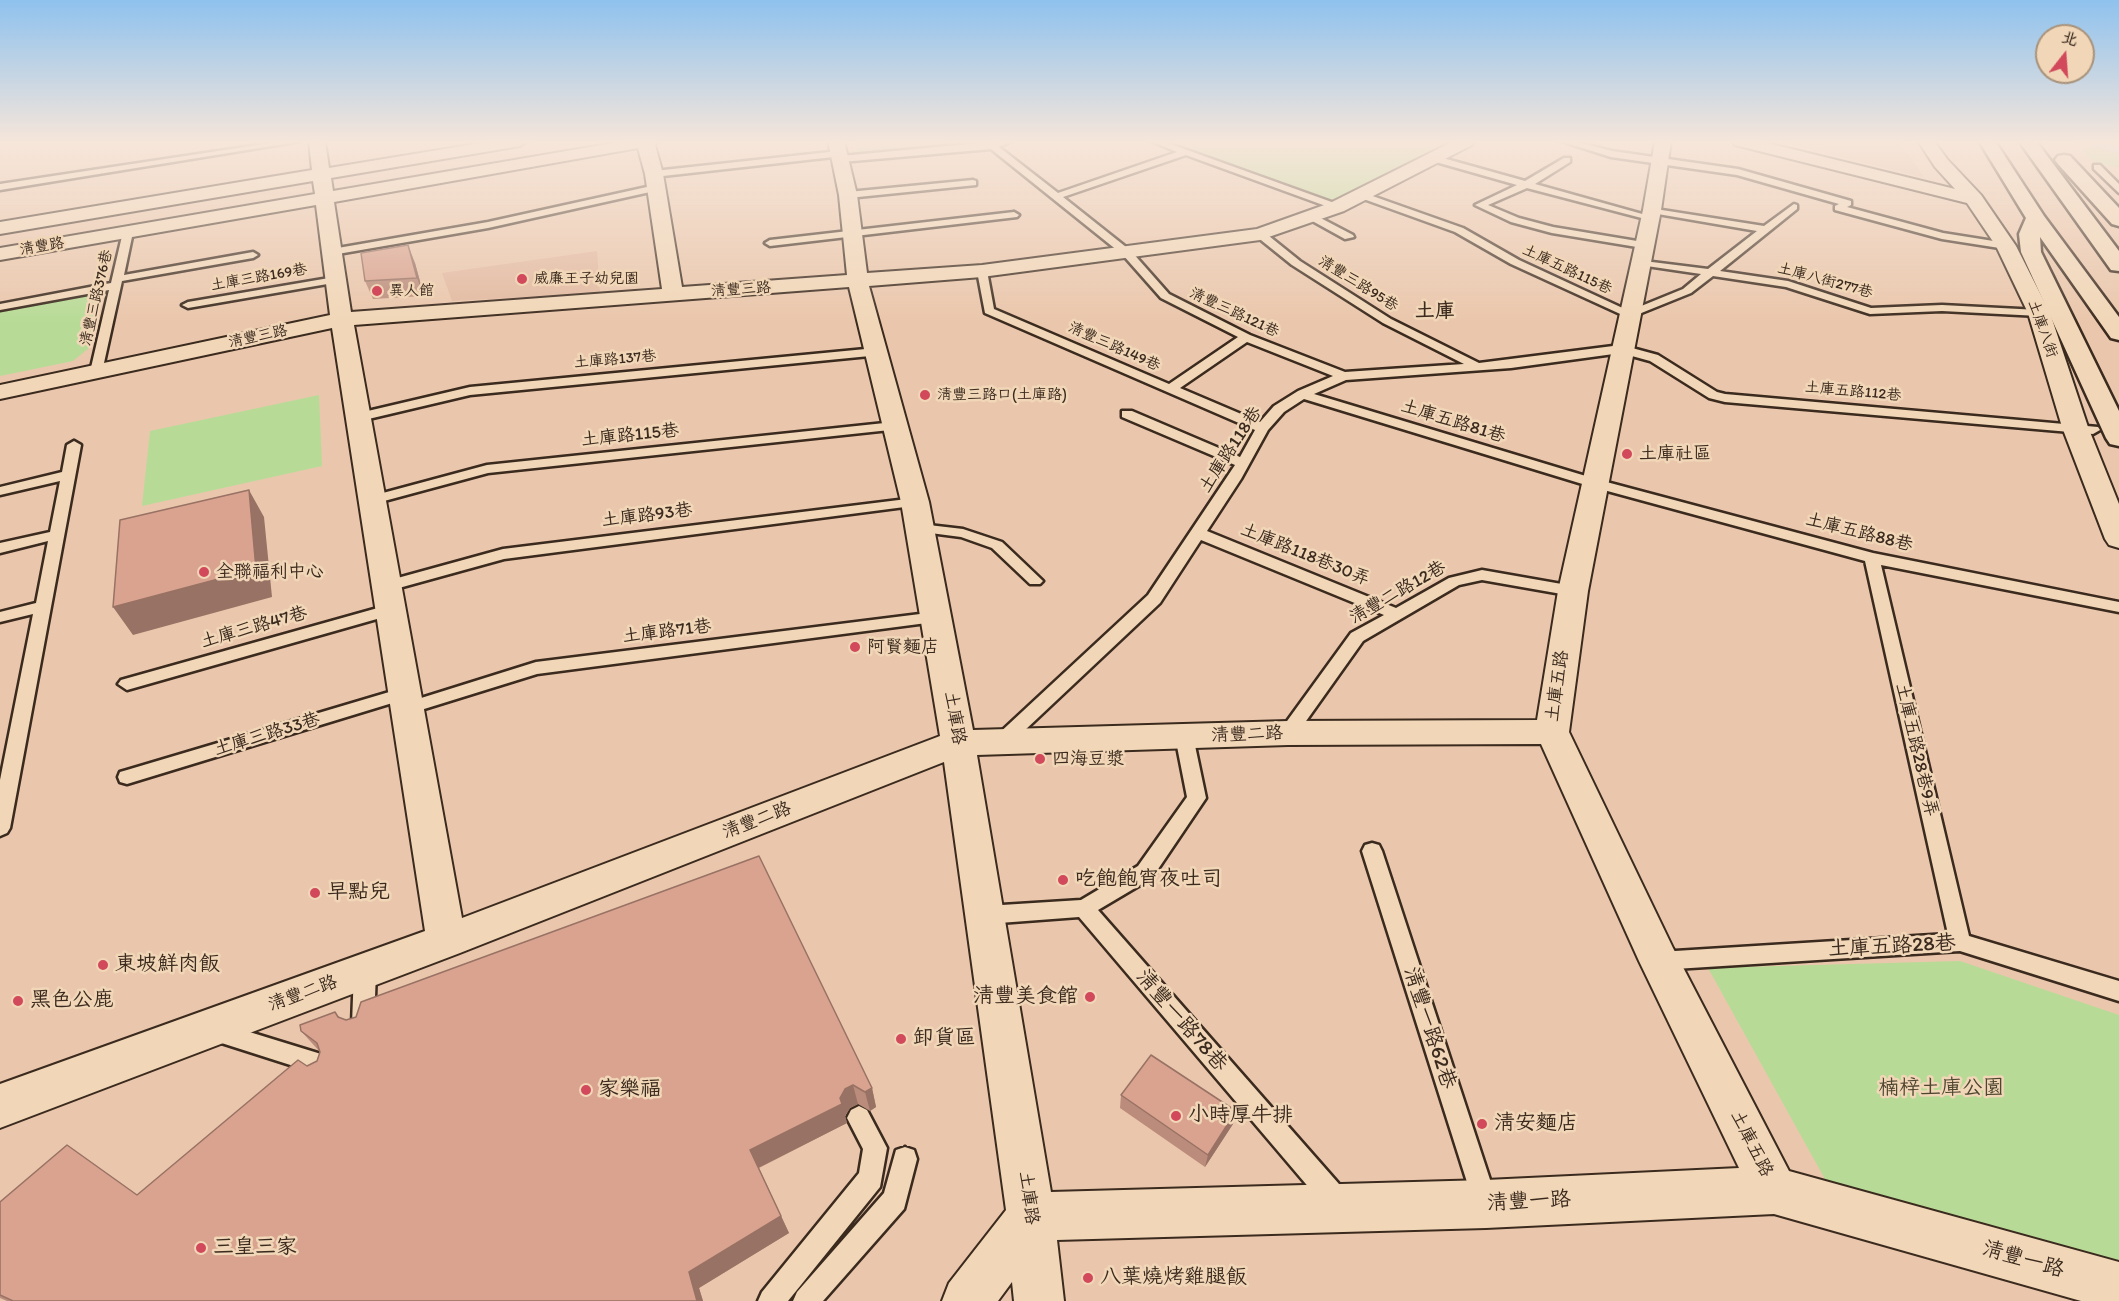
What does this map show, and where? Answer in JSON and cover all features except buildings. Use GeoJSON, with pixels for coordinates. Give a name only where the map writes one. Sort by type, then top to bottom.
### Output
{"type":"FeatureCollection","features":[{"type":"Feature","properties":{"kind":"highway"},"geometry":{"type":"LineString","coordinates":[[2026,202],[2119,333]]}},
{"type":"Feature","properties":{"kind":"highway"},"geometry":{"type":"LineString","coordinates":[[2072,202],[2119,265]]}},
{"type":"Feature","properties":{"kind":"highway"},"geometry":{"type":"LineString","coordinates":[[2102,202],[2119,220]]}},
{"type":"Feature","properties":{"kind":"highway"},"geometry":{"type":"LineString","coordinates":[[2036,218],[2030,234],[2031,252],[2119,438]]}},
{"type":"Feature","properties":{"kind":"street","name":"清豐路"},"geometry":{"type":"LineString","coordinates":[[0,228],[203,202]]}},
{"type":"Feature","properties":{"kind":"street","name":"清豐路"},"geometry":{"type":"LineString","coordinates":[[0,241],[231,202]]}},
{"type":"Feature","properties":{"kind":"street","name":"清豐路"},"geometry":{"type":"LineString","coordinates":[[0,254],[128,232],[257,202]]}},
{"type":"Feature","properties":{"kind":"street"},"geometry":{"type":"LineString","coordinates":[[326,202],[333,266],[446,941]]}},
{"type":"Feature","properties":{"kind":"street"},"geometry":{"type":"LineString","coordinates":[[658,202],[673,294]]}},
{"type":"Feature","properties":{"kind":"street","name":"土庫路"},"geometry":{"type":"LineString","coordinates":[[849,202],[858,282],[915,502],[958,743],[1031,1217],[1039,1301]]}},
{"type":"Feature","properties":{"kind":"street","name":"清豐三路"},"geometry":{"type":"LineString","coordinates":[[0,392],[343,319],[982,272],[1260,234],[1348,202]]}},
{"type":"Feature","properties":{"kind":"street","name":"土庫五路"},"geometry":{"type":"LineString","coordinates":[[1652,202],[1573,591],[1552,732],[1659,961],[1774,1190]]}},
{"type":"Feature","properties":{"kind":"street","name":"土庫八街"},"geometry":{"type":"LineString","coordinates":[[1976,202],[2006,246],[2039,313],[2084,429],[2119,539]]}},
{"type":"Feature","properties":{"kind":"street","name":"清豐二路"},"geometry":{"type":"LineString","coordinates":[[0,1106],[446,941],[958,743],[1288,733],[1552,732]]}},
{"type":"Feature","properties":{"kind":"street","name":"清豐一路"},"geometry":{"type":"LineString","coordinates":[[1031,1217],[1486,1204],[1774,1190],[2119,1287]]}},
{"type":"Feature","properties":{"kind":"street"},"geometry":{"type":"LineString","coordinates":[[967,1301],[1031,1217]]}},
{"type":"Feature","properties":{"kind":"lane","name":"土庫三路169巷"},"geometry":{"type":"LineString","coordinates":[[188,305],[576,202]]}},
{"type":"Feature","properties":{"kind":"lane","name":"清豐三路121巷"},"geometry":{"type":"LineString","coordinates":[[1065,202],[1127,253],[1165,296],[1246,337],[1344,376]]}},
{"type":"Feature","properties":{"kind":"lane"},"geometry":{"type":"LineString","coordinates":[[1322,202],[1337,207]]}},
{"type":"Feature","properties":{"kind":"lane","name":"土庫五路115巷"},"geometry":{"type":"LineString","coordinates":[[1380,202],[1459,230],[1515,262],[1629,315]]}},
{"type":"Feature","properties":{"kind":"lane","name":"土庫八街277巷"},"geometry":{"type":"LineString","coordinates":[[1487,202],[1480,205],[1515,220],[1709,272],[1788,284],[1870,311],[1942,308],[2039,313]]}},
{"type":"Feature","properties":{"kind":"lane"},"geometry":{"type":"LineString","coordinates":[[1595,202],[1650,215],[1766,229]]}},
{"type":"Feature","properties":{"kind":"lane"},"geometry":{"type":"LineString","coordinates":[[1843,202],[1848,203],[1838,208],[1942,236],[2006,246]]}},
{"type":"Feature","properties":{"kind":"lane"},"geometry":{"type":"LineString","coordinates":[[1629,315],[1687,291],[1794,207]]}},
{"type":"Feature","properties":{"kind":"lane"},"geometry":{"type":"LineString","coordinates":[[770,243],[1014,215]]}},
{"type":"Feature","properties":{"kind":"lane"},"geometry":{"type":"LineString","coordinates":[[1311,216],[1349,237]]}},
{"type":"Feature","properties":{"kind":"lane","name":"清豐三路376巷"},"geometry":{"type":"LineString","coordinates":[[96,372],[128,232]]}},
{"type":"Feature","properties":{"kind":"lane","name":"清豐三路95巷"},"geometry":{"type":"LineString","coordinates":[[1260,234],[1296,263],[1387,321],[1478,366]]}},
{"type":"Feature","properties":{"kind":"lane"},"geometry":{"type":"LineString","coordinates":[[0,307],[253,255]]}},
{"type":"Feature","properties":{"kind":"lane","name":"清豐三路149巷"},"geometry":{"type":"LineString","coordinates":[[982,272],[989,311],[1262,428]]}},
{"type":"Feature","properties":{"kind":"lane"},"geometry":{"type":"LineString","coordinates":[[1170,389],[1246,337]]}},
{"type":"Feature","properties":{"kind":"lane","name":"土庫路118巷"},"geometry":{"type":"LineString","coordinates":[[1001,742],[1154,598],[1243,463],[1262,428],[1279,409],[1302,394],[1344,376],[1511,364],[1621,349]]}},
{"type":"Feature","properties":{"kind":"lane","name":"土庫五路112巷"},"geometry":{"type":"LineString","coordinates":[[1621,349],[1654,358],[1713,394],[1725,398],[2084,429]]}},
{"type":"Feature","properties":{"kind":"lane","name":"土庫路137巷"},"geometry":{"type":"LineString","coordinates":[[360,417],[470,391],[876,352]]}},
{"type":"Feature","properties":{"kind":"lane","name":"土庫五路81巷"},"geometry":{"type":"LineString","coordinates":[[1302,394],[1594,483]]}},
{"type":"Feature","properties":{"kind":"lane"},"geometry":{"type":"LineString","coordinates":[[1127,414],[1243,463]]}},
{"type":"Feature","properties":{"kind":"lane","name":"土庫路115巷"},"geometry":{"type":"LineString","coordinates":[[373,500],[487,469],[894,426]]}},
{"type":"Feature","properties":{"kind":"lane"},"geometry":{"type":"LineString","coordinates":[[0,828],[74,445]]}},
{"type":"Feature","properties":{"kind":"lane"},"geometry":{"type":"LineString","coordinates":[[0,491],[68,475]]}},
{"type":"Feature","properties":{"kind":"lane","name":"土庫五路88巷"},"geometry":{"type":"LineString","coordinates":[[1594,483],[1872,558],[2119,607]]}},
{"type":"Feature","properties":{"kind":"lane","name":"土庫路93巷"},"geometry":{"type":"LineString","coordinates":[[390,597],[503,554],[915,502]]}},
{"type":"Feature","properties":{"kind":"lane"},"geometry":{"type":"LineString","coordinates":[[920,528],[963,532],[997,545],[1035,581]]}},
{"type":"Feature","properties":{"kind":"lane","name":"土庫路118巷30弄"},"geometry":{"type":"LineString","coordinates":[[1198,533],[1397,614]]}},
{"type":"Feature","properties":{"kind":"lane"},"geometry":{"type":"LineString","coordinates":[[0,548],[56,535]]}},
{"type":"Feature","properties":{"kind":"lane","name":"土庫五路28巷9弄"},"geometry":{"type":"LineString","coordinates":[[1872,558],[1959,942]]}},
{"type":"Feature","properties":{"kind":"lane","name":"清豐二路12巷"},"geometry":{"type":"LineString","coordinates":[[1288,733],[1357,637],[1454,581],[1482,575],[1573,591]]}},
{"type":"Feature","properties":{"kind":"lane","name":"土庫三路47巷"},"geometry":{"type":"LineString","coordinates":[[127,684],[390,597]]}},
{"type":"Feature","properties":{"kind":"lane"},"geometry":{"type":"LineString","coordinates":[[0,617],[43,606]]}},
{"type":"Feature","properties":{"kind":"lane","name":"土庫路71巷"},"geometry":{"type":"LineString","coordinates":[[407,700],[536,668],[936,617]]}},
{"type":"Feature","properties":{"kind":"lane","name":"土庫三路33巷"},"geometry":{"type":"LineString","coordinates":[[127,777],[407,700]]}},
{"type":"Feature","properties":{"kind":"lane"},"geometry":{"type":"LineString","coordinates":[[986,915],[1084,908],[1145,872],[1197,798],[1184,736]]}},
{"type":"Feature","properties":{"kind":"lane","name":"清豐一路62巷"},"geometry":{"type":"LineString","coordinates":[[1371,851],[1486,1204]]}},
{"type":"Feature","properties":{"kind":"lane","name":"清豐一路78巷"},"geometry":{"type":"LineString","coordinates":[[1084,908],[1343,1208]]}},
{"type":"Feature","properties":{"kind":"lane","name":"土庫五路28巷"},"geometry":{"type":"LineString","coordinates":[[1659,961],[1959,942],[2119,991]]}},
{"type":"Feature","properties":{"kind":"lane"},"geometry":{"type":"LineString","coordinates":[[363,1028],[365,971]]}},
{"type":"Feature","properties":{"kind":"lane"},"geometry":{"type":"LineString","coordinates":[[207,1029],[313,1062],[324,1072]]}},
{"type":"Feature","properties":{"kind":"lane"},"geometry":{"type":"LineString","coordinates":[[773,1298],[871,1178],[875,1148],[859,1118]]}},
{"type":"Feature","properties":{"kind":"lane"},"geometry":{"type":"LineString","coordinates":[[806,1301],[895,1200],[905,1159]]}},
{"type":"Feature","properties":{"kind":"shaded area","name":"威廉王子幼兒園"},"geometry":{"type":"Polygon","coordinates":[[[597,251],[600,293],[452,301],[442,273],[597,251]]]}},
{"type":"Feature","properties":{"kind":"green space"},"geometry":{"type":"Polygon","coordinates":[[[1322,202],[1347,202],[1337,207],[1322,202]]]}},
{"type":"Feature","properties":{"kind":"green space"},"geometry":{"type":"Polygon","coordinates":[[[89,294],[98,297],[89,348],[73,361],[0,376],[0,311],[89,294]]]}},
{"type":"Feature","properties":{"kind":"green space"},"geometry":{"type":"Polygon","coordinates":[[[319,395],[322,466],[142,506],[150,431],[319,395]]]}},
{"type":"Feature","properties":{"kind":"green space","name":"楠梓土庫公園"},"geometry":{"type":"Polygon","coordinates":[[[1960,961],[2119,1015],[2119,1270],[1831,1190],[1708,968],[1960,961]]]}},
{"type":"Feature","properties":{"kind":"place","name":"威廉王子幼兒園"},"geometry":{"type":"Point","coordinates":[522,279]}},
{"type":"Feature","properties":{"kind":"place","name":"異人館"},"geometry":{"type":"Point","coordinates":[377,291]}},
{"type":"Feature","properties":{"kind":"place","name":"清豐三路口(土庫路)"},"geometry":{"type":"Point","coordinates":[925,395]}},
{"type":"Feature","properties":{"kind":"place","name":"土庫社區"},"geometry":{"type":"Point","coordinates":[1627,454]}},
{"type":"Feature","properties":{"kind":"place","name":"全聯福利中心"},"geometry":{"type":"Point","coordinates":[204,572]}},
{"type":"Feature","properties":{"kind":"place","name":"阿賢麵店"},"geometry":{"type":"Point","coordinates":[855,647]}},
{"type":"Feature","properties":{"kind":"place","name":"四海豆漿"},"geometry":{"type":"Point","coordinates":[1040,759]}},
{"type":"Feature","properties":{"kind":"place","name":"吃飽飽宵夜吐司"},"geometry":{"type":"Point","coordinates":[1063,880]}},
{"type":"Feature","properties":{"kind":"place","name":"早點兒"},"geometry":{"type":"Point","coordinates":[315,893]}},
{"type":"Feature","properties":{"kind":"place","name":"東坡鮮肉飯"},"geometry":{"type":"Point","coordinates":[103,965]}},
{"type":"Feature","properties":{"kind":"place","name":"清豐美食館"},"geometry":{"type":"Point","coordinates":[1090,997]}},
{"type":"Feature","properties":{"kind":"place","name":"黑色公鹿"},"geometry":{"type":"Point","coordinates":[18,1001]}},
{"type":"Feature","properties":{"kind":"place","name":"卸貨區"},"geometry":{"type":"Point","coordinates":[901,1039]}},
{"type":"Feature","properties":{"kind":"place","name":"家樂福"},"geometry":{"type":"Point","coordinates":[586,1090]}},
{"type":"Feature","properties":{"kind":"place","name":"小時厚牛排"},"geometry":{"type":"Point","coordinates":[1176,1116]}},
{"type":"Feature","properties":{"kind":"place","name":"清安麵店"},"geometry":{"type":"Point","coordinates":[1482,1124]}},
{"type":"Feature","properties":{"kind":"place","name":"三皇三家"},"geometry":{"type":"Point","coordinates":[201,1248]}},
{"type":"Feature","properties":{"kind":"place","name":"八葉燒烤雞腿飯"},"geometry":{"type":"Point","coordinates":[1088,1278]}},
{"type":"Feature","properties":{"kind":"district","name":"土庫"},"geometry":{"type":"Point","coordinates":[1435,312]}}]}
